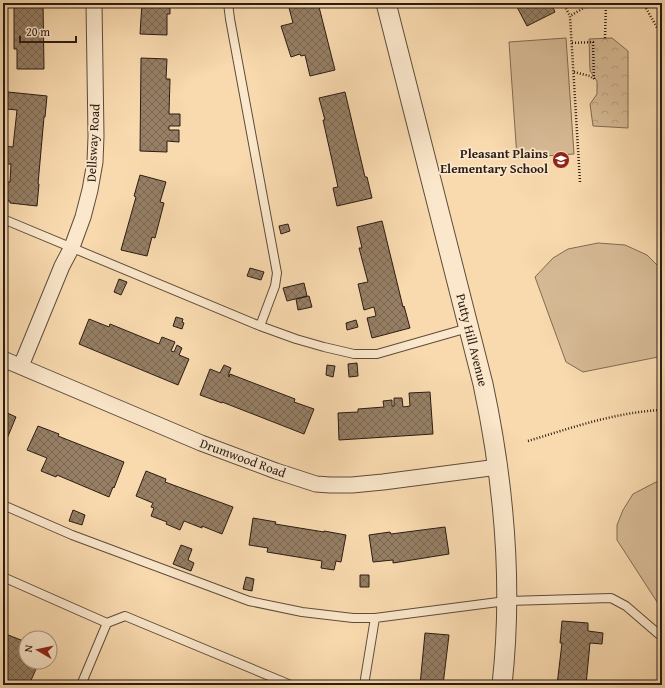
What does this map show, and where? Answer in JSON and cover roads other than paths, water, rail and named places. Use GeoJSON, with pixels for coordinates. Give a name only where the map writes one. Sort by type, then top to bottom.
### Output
{"type":"FeatureCollection","features":[{"type":"Feature","properties":{"kind":"street","name":"Dellsway Road"},"geometry":{"type":"LineString","coordinates":[[21,366],[62,266],[72,247],[83,217],[90,190],[95,162],[96,136],[94,3]]}},
{"type":"Feature","properties":{"kind":"street","name":"Putty Hill Avenue"},"geometry":{"type":"LineString","coordinates":[[386,3],[489,411],[498,467],[504,524],[506,601],[505,651],[502,685]]}},
{"type":"Feature","properties":{"kind":"street","name":"Drumwood Road"},"geometry":{"type":"LineString","coordinates":[[3,359],[201,443],[316,484],[352,485],[498,467]]}},
{"type":"Feature","properties":{"kind":"lane"},"geometry":{"type":"LineString","coordinates":[[228,3],[277,273],[275,286],[260,326]]}},
{"type":"Feature","properties":{"kind":"lane"},"geometry":{"type":"LineString","coordinates":[[3,219],[260,326],[296,340],[324,347],[354,354],[377,354],[400,349],[468,328]]}},
{"type":"Feature","properties":{"kind":"lane"},"geometry":{"type":"LineString","coordinates":[[3,505],[72,535],[249,601],[302,612],[353,618],[375,618],[506,601],[611,598],[626,606],[662,637]]}},
{"type":"Feature","properties":{"kind":"lane"},"geometry":{"type":"LineString","coordinates":[[3,577],[107,623],[125,616],[291,685]]}},
{"type":"Feature","properties":{"kind":"lane"},"geometry":{"type":"LineString","coordinates":[[364,685],[375,618]]}},
{"type":"Feature","properties":{"kind":"lane"},"geometry":{"type":"LineString","coordinates":[[81,685],[107,623]]}},
{"type":"Feature","properties":{"kind":"place","name":"Pleasant Plains Elementary School"},"geometry":{"type":"Point","coordinates":[561,160]}}]}
